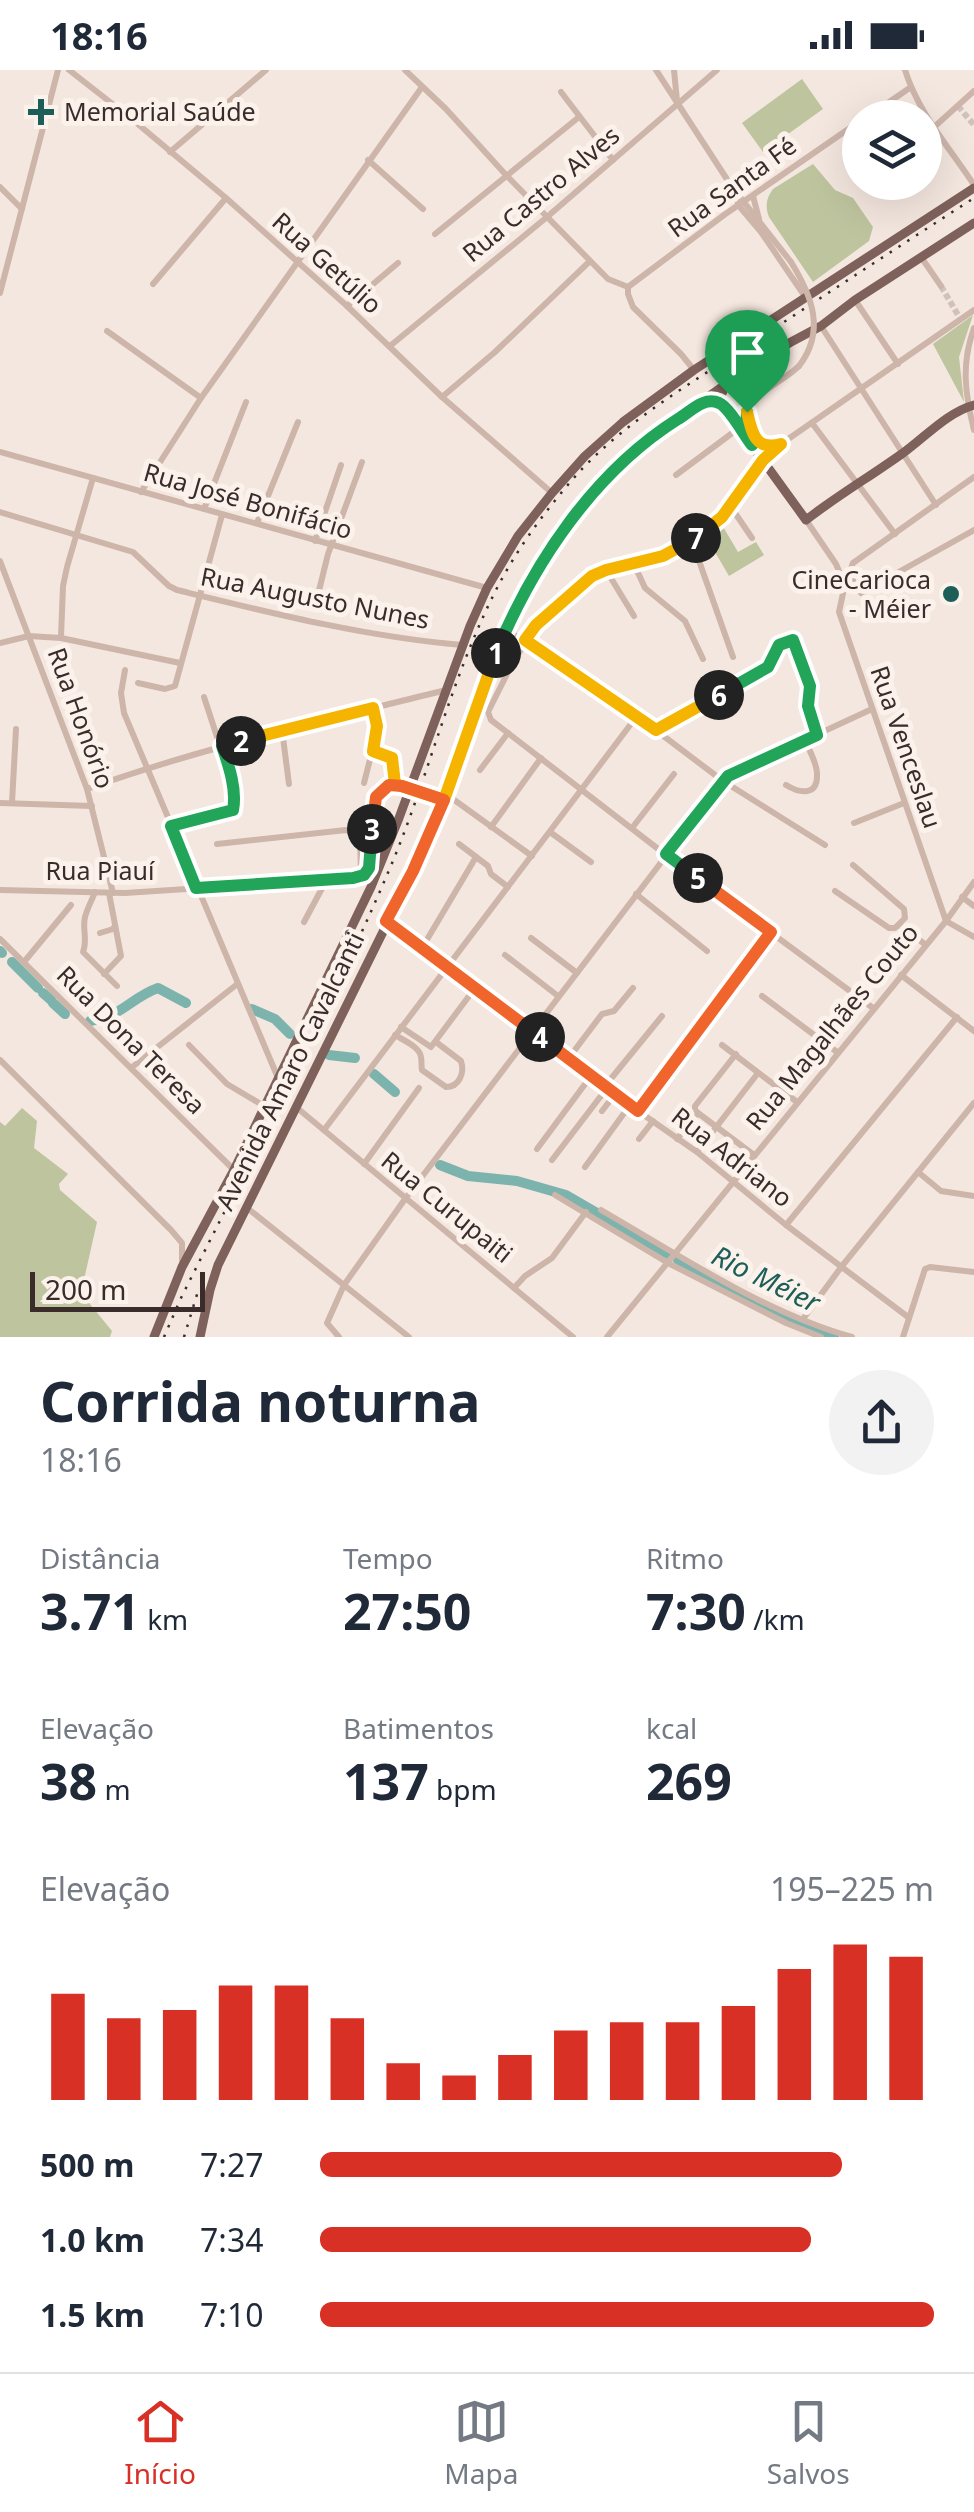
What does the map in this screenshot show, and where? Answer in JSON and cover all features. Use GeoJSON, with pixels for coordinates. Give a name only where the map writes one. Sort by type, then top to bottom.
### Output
{"type":"FeatureCollection","features":[{"type":"Feature","properties":{"kind":"main road"},"geometry":{"type":"LineString","coordinates":[[154,1337],[182,1268],[234,1170],[370,887],[486,588],[518,536],[585,456],[623,422],[694,370],[974,186]]}},
{"type":"Feature","properties":{"kind":"main road","name":"Avenida Amaro Cavalcanti"},"geometry":{"type":"LineString","coordinates":[[200,1337],[213,1277],[413,871],[506,629],[550,552],[601,486],[635,450],[729,382],[821,326],[974,223]]}},
{"type":"Feature","properties":{"kind":"main road"},"geometry":{"type":"LineString","coordinates":[[729,382],[722,392],[722,404],[806,520],[971,406]]}},
{"type":"Feature","properties":{"kind":"main road"},"geometry":{"type":"LineString","coordinates":[[698,404],[722,404]]}},
{"type":"Feature","properties":{"kind":"main road","name":"Avenida Amaro Cavalcanti"},"geometry":{"type":"LineString","coordinates":[[624,461],[676,426],[681,418]]}},
{"type":"Feature","properties":{"kind":"main road"},"geometry":{"type":"LineString","coordinates":[[652,444],[669,425]]}},
{"type":"Feature","properties":{"kind":"main road"},"geometry":{"type":"LineString","coordinates":[[370,862],[378,863],[387,848]]}},
{"type":"Feature","properties":{"kind":"street"},"geometry":{"type":"LineString","coordinates":[[1,287],[58,70]]}},
{"type":"Feature","properties":{"kind":"street","name":"Rua Getúlio"},"geometry":{"type":"LineString","coordinates":[[69,70],[226,198],[552,493]]}},
{"type":"Feature","properties":{"kind":"street"},"geometry":{"type":"LineString","coordinates":[[170,152],[266,70]]}},
{"type":"Feature","properties":{"kind":"street"},"geometry":{"type":"LineString","coordinates":[[656,70],[749,218],[806,298]]}},
{"type":"Feature","properties":{"kind":"street"},"geometry":{"type":"LineString","coordinates":[[674,70],[677,103]]}},
{"type":"Feature","properties":{"kind":"street","name":"Rua Castro Alves"},"geometry":{"type":"LineString","coordinates":[[389,346],[718,70]]}},
{"type":"Feature","properties":{"kind":"street"},"geometry":{"type":"LineString","coordinates":[[905,70],[918,100]]}},
{"type":"Feature","properties":{"kind":"street"},"geometry":{"type":"LineString","coordinates":[[410,72],[590,262],[613,282],[628,287],[634,308],[694,370]]}},
{"type":"Feature","properties":{"kind":"street"},"geometry":{"type":"LineString","coordinates":[[140,492],[201,398],[422,87]]}},
{"type":"Feature","properties":{"kind":"street","name":"Rua Santa Fé"},"geometry":{"type":"LineString","coordinates":[[892,100],[911,87]]}},
{"type":"Feature","properties":{"kind":"street"},"geometry":{"type":"LineString","coordinates":[[942,120],[974,91]]}},
{"type":"Feature","properties":{"kind":"street"},"geometry":{"type":"LineString","coordinates":[[561,92],[613,160]]}},
{"type":"Feature","properties":{"kind":"street"},"geometry":{"type":"LineString","coordinates":[[435,234],[580,117]]}},
{"type":"Feature","properties":{"kind":"street","name":"Rua Santa Fé"},"geometry":{"type":"LineString","coordinates":[[628,287],[842,134]]}},
{"type":"Feature","properties":{"kind":"street"},"geometry":{"type":"LineString","coordinates":[[942,141],[974,186]]}},
{"type":"Feature","properties":{"kind":"street"},"geometry":{"type":"LineString","coordinates":[[368,160],[422,209]]}},
{"type":"Feature","properties":{"kind":"street"},"geometry":{"type":"LineString","coordinates":[[0,187],[22,209]]}},
{"type":"Feature","properties":{"kind":"street"},"geometry":{"type":"LineString","coordinates":[[752,196],[760,220]]}},
{"type":"Feature","properties":{"kind":"street"},"geometry":{"type":"LineString","coordinates":[[153,284],[226,198]]}},
{"type":"Feature","properties":{"kind":"street"},"geometry":{"type":"LineString","coordinates":[[744,206],[760,220],[791,262],[809,293],[815,314],[812,339],[804,359],[757,397],[747,412],[746,430],[752,445]]}},
{"type":"Feature","properties":{"kind":"street"},"geometry":{"type":"LineString","coordinates":[[724,215],[749,218]]}},
{"type":"Feature","properties":{"kind":"street"},"geometry":{"type":"LineString","coordinates":[[0,256],[9,258]]}},
{"type":"Feature","properties":{"kind":"street"},"geometry":{"type":"LineString","coordinates":[[921,257],[940,286]]}},
{"type":"Feature","properties":{"kind":"street"},"geometry":{"type":"LineString","coordinates":[[347,306],[398,262]]}},
{"type":"Feature","properties":{"kind":"street"},"geometry":{"type":"LineString","coordinates":[[442,397],[590,262]]}},
{"type":"Feature","properties":{"kind":"street"},"geometry":{"type":"LineString","coordinates":[[856,300],[898,364]]}},
{"type":"Feature","properties":{"kind":"street"},"geometry":{"type":"LineString","coordinates":[[873,1008],[488,717],[490,706],[536,625],[592,576],[663,556],[692,541],[732,506],[763,460],[781,444],[974,310]]}},
{"type":"Feature","properties":{"kind":"street"},"geometry":{"type":"LineString","coordinates":[[821,326],[936,505]]}},
{"type":"Feature","properties":{"kind":"street"},"geometry":{"type":"LineString","coordinates":[[974,328],[964,367],[974,430]]}},
{"type":"Feature","properties":{"kind":"street"},"geometry":{"type":"LineString","coordinates":[[107,331],[201,398]]}},
{"type":"Feature","properties":{"kind":"street"},"geometry":{"type":"LineString","coordinates":[[204,509],[246,402]]}},
{"type":"Feature","properties":{"kind":"street"},"geometry":{"type":"LineString","coordinates":[[747,412],[760,442],[769,446],[781,444]]}},
{"type":"Feature","properties":{"kind":"street"},"geometry":{"type":"LineString","coordinates":[[257,523],[298,422]]}},
{"type":"Feature","properties":{"kind":"street"},"geometry":{"type":"LineString","coordinates":[[812,423],[895,534]]}},
{"type":"Feature","properties":{"kind":"street"},"geometry":{"type":"LineString","coordinates":[[676,474],[739,428]]}},
{"type":"Feature","properties":{"kind":"street","name":"Rua José Bonifácio"},"geometry":{"type":"LineString","coordinates":[[0,452],[486,588]]}},
{"type":"Feature","properties":{"kind":"street"},"geometry":{"type":"LineString","coordinates":[[315,607],[331,546],[362,462]]}},
{"type":"Feature","properties":{"kind":"street"},"geometry":{"type":"LineString","coordinates":[[315,541],[341,465]]}},
{"type":"Feature","properties":{"kind":"street"},"geometry":{"type":"LineString","coordinates":[[836,564],[853,562],[974,477]]}},
{"type":"Feature","properties":{"kind":"street"},"geometry":{"type":"LineString","coordinates":[[61,638],[63,586],[93,478]]}},
{"type":"Feature","properties":{"kind":"street"},"geometry":{"type":"LineString","coordinates":[[732,506],[752,538]]}},
{"type":"Feature","properties":{"kind":"street","name":"Rua Augusto Nunes"},"geometry":{"type":"LineString","coordinates":[[0,512],[133,552],[169,586],[201,596],[329,626],[462,645]]}},
{"type":"Feature","properties":{"kind":"street"},"geometry":{"type":"LineString","coordinates":[[138,683],[172,688],[222,515]]}},
{"type":"Feature","properties":{"kind":"street"},"geometry":{"type":"LineString","coordinates":[[806,520],[845,584]]}},
{"type":"Feature","properties":{"kind":"street"},"geometry":{"type":"LineString","coordinates":[[849,574],[861,593],[974,530]]}},
{"type":"Feature","properties":{"kind":"street"},"geometry":{"type":"LineString","coordinates":[[692,541],[732,657]]}},
{"type":"Feature","properties":{"kind":"street","name":"Rua Honório"},"geometry":{"type":"LineString","coordinates":[[0,561],[87,789],[116,925]]}},
{"type":"Feature","properties":{"kind":"street"},"geometry":{"type":"LineString","coordinates":[[845,584],[853,562]]}},
{"type":"Feature","properties":{"kind":"street"},"geometry":{"type":"LineString","coordinates":[[634,564],[645,588],[685,620],[703,658]]}},
{"type":"Feature","properties":{"kind":"street"},"geometry":{"type":"LineString","coordinates":[[606,570],[634,616]]}},
{"type":"Feature","properties":{"kind":"street","name":"Rua Venceslau"},"geometry":{"type":"LineString","coordinates":[[845,584],[838,612],[946,921]]}},
{"type":"Feature","properties":{"kind":"street"},"geometry":{"type":"LineString","coordinates":[[506,629],[637,716],[723,781],[825,844]]}},
{"type":"Feature","properties":{"kind":"street"},"geometry":{"type":"LineString","coordinates":[[0,643],[29,636],[61,638],[180,663]]}},
{"type":"Feature","properties":{"kind":"street"},"geometry":{"type":"LineString","coordinates":[[656,730],[765,670],[779,645],[789,640],[795,641],[810,686],[808,706],[817,735]]}},
{"type":"Feature","properties":{"kind":"street"},"geometry":{"type":"LineString","coordinates":[[124,670],[121,701],[236,985],[278,1078]]}},
{"type":"Feature","properties":{"kind":"street"},"geometry":{"type":"LineString","coordinates":[[87,789],[221,746],[446,690]]}},
{"type":"Feature","properties":{"kind":"street"},"geometry":{"type":"LineString","coordinates":[[171,826],[233,810],[235,805],[232,780],[204,697]]}},
{"type":"Feature","properties":{"kind":"street"},"geometry":{"type":"LineString","coordinates":[[364,783],[377,732],[373,708]]}},
{"type":"Feature","properties":{"kind":"street"},"geometry":{"type":"LineString","coordinates":[[339,1337],[327,1323],[344,1286],[404,1199],[723,781],[872,710]]}},
{"type":"Feature","properties":{"kind":"street"},"geometry":{"type":"LineString","coordinates":[[324,1130],[637,716]]}},
{"type":"Feature","properties":{"kind":"street"},"geometry":{"type":"LineString","coordinates":[[12,804],[16,729]]}},
{"type":"Feature","properties":{"kind":"street"},"geometry":{"type":"LineString","coordinates":[[282,730],[289,784]]}},
{"type":"Feature","properties":{"kind":"street"},"geometry":{"type":"LineString","coordinates":[[480,770],[508,733]]}},
{"type":"Feature","properties":{"kind":"street"},"geometry":{"type":"LineString","coordinates":[[786,786],[805,792],[816,782],[816,770],[805,740]]}},
{"type":"Feature","properties":{"kind":"street"},"geometry":{"type":"LineString","coordinates":[[373,751],[392,758],[398,785]]}},
{"type":"Feature","properties":{"kind":"street"},"geometry":{"type":"LineString","coordinates":[[491,826],[540,758]]}},
{"type":"Feature","properties":{"kind":"street"},"geometry":{"type":"LineString","coordinates":[[632,828],[674,774]]}},
{"type":"Feature","properties":{"kind":"street"},"geometry":{"type":"LineString","coordinates":[[362,875],[370,862],[374,801],[382,790],[398,785],[441,797],[532,856]]}},
{"type":"Feature","properties":{"kind":"street"},"geometry":{"type":"LineString","coordinates":[[0,803],[92,806]]}},
{"type":"Feature","properties":{"kind":"street"},"geometry":{"type":"LineString","coordinates":[[854,823],[904,803]]}},
{"type":"Feature","properties":{"kind":"street"},"geometry":{"type":"LineString","coordinates":[[217,844],[346,830],[360,838],[362,875],[370,887]]}},
{"type":"Feature","properties":{"kind":"street"},"geometry":{"type":"LineString","coordinates":[[550,832],[591,862]]}},
{"type":"Feature","properties":{"kind":"street"},"geometry":{"type":"LineString","coordinates":[[460,844],[508,887]]}},
{"type":"Feature","properties":{"kind":"street"},"geometry":{"type":"LineString","coordinates":[[422,948],[476,857]]}},
{"type":"Feature","properties":{"kind":"street"},"geometry":{"type":"LineString","coordinates":[[835,891],[886,927],[899,926],[905,918],[904,909],[852,865]]}},
{"type":"Feature","properties":{"kind":"street","name":"Rua Piauí"},"geometry":{"type":"LineString","coordinates":[[0,890],[111,893],[362,875]]}},
{"type":"Feature","properties":{"kind":"street"},"geometry":{"type":"LineString","coordinates":[[304,922],[327,879]]}},
{"type":"Feature","properties":{"kind":"street","name":"Rua Magalhães Couto"},"geometry":{"type":"LineString","coordinates":[[607,1337],[974,882]]}},
{"type":"Feature","properties":{"kind":"street"},"geometry":{"type":"LineString","coordinates":[[95,892],[85,916],[83,952],[116,986]]}},
{"type":"Feature","properties":{"kind":"street"},"geometry":{"type":"LineString","coordinates":[[636,894],[707,951]]}},
{"type":"Feature","properties":{"kind":"street"},"geometry":{"type":"LineString","coordinates":[[962,896],[974,906]]}},
{"type":"Feature","properties":{"kind":"street"},"geometry":{"type":"LineString","coordinates":[[24,962],[71,905]]}},
{"type":"Feature","properties":{"kind":"street","name":"Rua Adriano"},"geometry":{"type":"LineString","coordinates":[[386,921],[697,1152],[908,1317]]}},
{"type":"Feature","properties":{"kind":"street"},"geometry":{"type":"LineString","coordinates":[[946,921],[974,937]]}},
{"type":"Feature","properties":{"kind":"street"},"geometry":{"type":"LineString","coordinates":[[104,974],[122,956],[116,925]]}},
{"type":"Feature","properties":{"kind":"street"},"geometry":{"type":"LineString","coordinates":[[100,933],[116,925]]}},
{"type":"Feature","properties":{"kind":"street"},"geometry":{"type":"LineString","coordinates":[[899,926],[926,944]]}},
{"type":"Feature","properties":{"kind":"street"},"geometry":{"type":"LineString","coordinates":[[638,1111],[771,932]]}},
{"type":"Feature","properties":{"kind":"street"},"geometry":{"type":"LineString","coordinates":[[531,938],[576,972]]}},
{"type":"Feature","properties":{"kind":"street","name":"Rua Dona Teresa"},"geometry":{"type":"LineString","coordinates":[[0,939],[5,952],[24,962],[234,1170]]}},
{"type":"Feature","properties":{"kind":"street"},"geometry":{"type":"LineString","coordinates":[[506,955],[558,996]]}},
{"type":"Feature","properties":{"kind":"street"},"geometry":{"type":"LineString","coordinates":[[901,975],[974,1031]]}},
{"type":"Feature","properties":{"kind":"street"},"geometry":{"type":"LineString","coordinates":[[131,1068],[236,985]]}},
{"type":"Feature","properties":{"kind":"street"},"geometry":{"type":"LineString","coordinates":[[400,1027],[432,1048],[476,988]]}},
{"type":"Feature","properties":{"kind":"street"},"geometry":{"type":"LineString","coordinates":[[568,1058],[602,1014],[614,1011],[633,988]]}},
{"type":"Feature","properties":{"kind":"street"},"geometry":{"type":"LineString","coordinates":[[762,996],[837,1052]]}},
{"type":"Feature","properties":{"kind":"street"},"geometry":{"type":"LineString","coordinates":[[552,1160],[662,1016]]}},
{"type":"Feature","properties":{"kind":"street"},"geometry":{"type":"LineString","coordinates":[[786,1224],[957,1017]]}},
{"type":"Feature","properties":{"kind":"street"},"geometry":{"type":"LineString","coordinates":[[395,1035],[418,1050],[422,1070],[446,1087],[455,1086],[463,1072],[462,1061],[436,1042]]}},
{"type":"Feature","properties":{"kind":"street"},"geometry":{"type":"LineString","coordinates":[[190,1045],[228,1084],[264,1106]]}},
{"type":"Feature","properties":{"kind":"street"},"geometry":{"type":"LineString","coordinates":[[722,1045],[797,1102]]}},
{"type":"Feature","properties":{"kind":"street"},"geometry":{"type":"LineString","coordinates":[[736,1054],[694,1110],[754,1154]]}},
{"type":"Feature","properties":{"kind":"street"},"geometry":{"type":"LineString","coordinates":[[0,1060],[171,1230],[182,1243],[182,1268]]}},
{"type":"Feature","properties":{"kind":"street"},"geometry":{"type":"LineString","coordinates":[[697,1152],[758,1073]]}},
{"type":"Feature","properties":{"kind":"street"},"geometry":{"type":"LineString","coordinates":[[537,1148],[591,1076]]}},
{"type":"Feature","properties":{"kind":"street"},"geometry":{"type":"LineString","coordinates":[[364,1164],[418,1088]]}},
{"type":"Feature","properties":{"kind":"street"},"geometry":{"type":"LineString","coordinates":[[602,1111],[615,1094]]}},
{"type":"Feature","properties":{"kind":"street"},"geometry":{"type":"LineString","coordinates":[[803,1319],[974,1103]]}},
{"type":"Feature","properties":{"kind":"street"},"geometry":{"type":"LineString","coordinates":[[585,1168],[630,1105]]}},
{"type":"Feature","properties":{"kind":"street","name":"Rua Curupaiti"},"geometry":{"type":"LineString","coordinates":[[296,1108],[573,1337]]}},
{"type":"Feature","properties":{"kind":"street"},"geometry":{"type":"LineString","coordinates":[[678,1138],[698,1112]]}},
{"type":"Feature","properties":{"kind":"street"},"geometry":{"type":"LineString","coordinates":[[639,1139],[653,1122]]}},
{"type":"Feature","properties":{"kind":"street"},"geometry":{"type":"LineString","coordinates":[[918,1172],[940,1191],[974,1196]]}},
{"type":"Feature","properties":{"kind":"street"},"geometry":{"type":"LineString","coordinates":[[555,1195],[786,1322],[821,1337]]}},
{"type":"Feature","properties":{"kind":"street"},"geometry":{"type":"LineString","coordinates":[[246,1207],[410,1337]]}},
{"type":"Feature","properties":{"kind":"street"},"geometry":{"type":"LineString","coordinates":[[601,1210],[673,1258],[803,1319],[852,1337]]}},
{"type":"Feature","properties":{"kind":"street"},"geometry":{"type":"LineString","coordinates":[[514,1288],[548,1262],[586,1212]]}},
{"type":"Feature","properties":{"kind":"street"},"geometry":{"type":"LineString","coordinates":[[903,1337],[925,1269],[974,1272]]}},
{"type":"Feature","properties":{"kind":"green space"},"geometry":{"type":"Polygon","coordinates":[[[802,79],[823,109],[763,152],[742,123],[802,79]]]}},
{"type":"Feature","properties":{"kind":"green space"},"geometry":{"type":"Polygon","coordinates":[[[813,164],[842,193],[842,200],[854,200],[873,227],[869,241],[813,282],[769,217],[767,206],[773,189],[813,164]]]}},
{"type":"Feature","properties":{"kind":"green space"},"geometry":{"type":"Polygon","coordinates":[[[973,315],[959,357],[964,402],[933,344],[973,315]]]}},
{"type":"Feature","properties":{"kind":"green space"},"geometry":{"type":"Polygon","coordinates":[[[722,525],[738,552],[756,542],[764,555],[729,576],[705,535],[722,525]]]}},
{"type":"Feature","properties":{"kind":"green space"},"geometry":{"type":"Polygon","coordinates":[[[22,1108],[37,1121],[34,1148],[68,1174],[59,1184],[60,1190],[97,1222],[81,1293],[112,1331],[110,1337],[0,1337],[0,1122],[5,1126],[22,1108]]]}},
{"type":"Feature","properties":{"kind":"waterway","name":"Rio Méier"},"geometry":{"type":"LineString","coordinates":[[12,962],[38,988]]}},
{"type":"Feature","properties":{"kind":"waterway","name":"Rio Méier"},"geometry":{"type":"LineString","coordinates":[[90,1021],[110,1015],[158,988],[186,1003]]}},
{"type":"Feature","properties":{"kind":"waterway","name":"Rio Méier"},"geometry":{"type":"LineString","coordinates":[[43,993],[51,1000]]}},
{"type":"Feature","properties":{"kind":"waterway","name":"Rio Méier"},"geometry":{"type":"LineString","coordinates":[[53,1003],[65,1014]]}},
{"type":"Feature","properties":{"kind":"waterway","name":"Rio Méier"},"geometry":{"type":"LineString","coordinates":[[252,1009],[275,1019],[290,1034]]}},
{"type":"Feature","properties":{"kind":"waterway","name":"Rio Méier"},"geometry":{"type":"LineString","coordinates":[[329,1055],[355,1058]]}},
{"type":"Feature","properties":{"kind":"waterway","name":"Rio Méier"},"geometry":{"type":"LineString","coordinates":[[374,1074],[395,1092]]}},
{"type":"Feature","properties":{"kind":"waterway","name":"Rio Méier"},"geometry":{"type":"LineString","coordinates":[[440,1165],[468,1176],[517,1181],[566,1195],[668,1254]]}},
{"type":"Feature","properties":{"kind":"waterway","name":"Rio Méier"},"geometry":{"type":"LineString","coordinates":[[678,1260],[754,1303],[834,1337]]}},
{"type":"Feature","properties":{"kind":"tunnel"},"geometry":{"type":"LineString","coordinates":[[958,106],[974,125]]}},
{"type":"Feature","properties":{"kind":"tunnel"},"geometry":{"type":"LineString","coordinates":[[941,286],[958,315]]}},
{"type":"Feature","properties":{"kind":"railway"},"geometry":{"type":"LineString","coordinates":[[164,1337],[363,929],[401,840],[479,627],[530,534],[572,480],[632,424],[974,198]]}},
{"type":"Feature","properties":{"kind":"railway"},"geometry":{"type":"LineString","coordinates":[[184,1337],[199,1288]]}},
{"type":"Feature","properties":{"kind":"place","name":"Memorial Saúde"},"geometry":{"type":"Point","coordinates":[41,112]}},
{"type":"Feature","properties":{"kind":"place","name":"CineCarioca - Méier"},"geometry":{"type":"Point","coordinates":[951,594]}},
{"type":"Feature","properties":{"kind":"route"},"geometry":{"type":"LineString","coordinates":[[747,412],[746,430],[752,445],[722,404],[698,404],[635,450],[566,528],[506,629],[444,800],[395,784],[394,760],[373,751],[377,732],[373,708],[222,746],[232,780],[233,810],[171,826],[196,888],[364,875],[370,862],[374,801],[378,793],[395,784],[434,796],[444,800],[426,845],[386,921],[638,1111],[771,932],[666,854],[728,776],[817,735],[808,706],[810,686],[795,641],[789,640],[779,645],[765,670],[656,730],[525,640],[536,625],[592,576],[663,556],[692,541],[722,517],[763,460],[781,444],[769,446],[760,442],[754,436],[747,412]]}}]}
